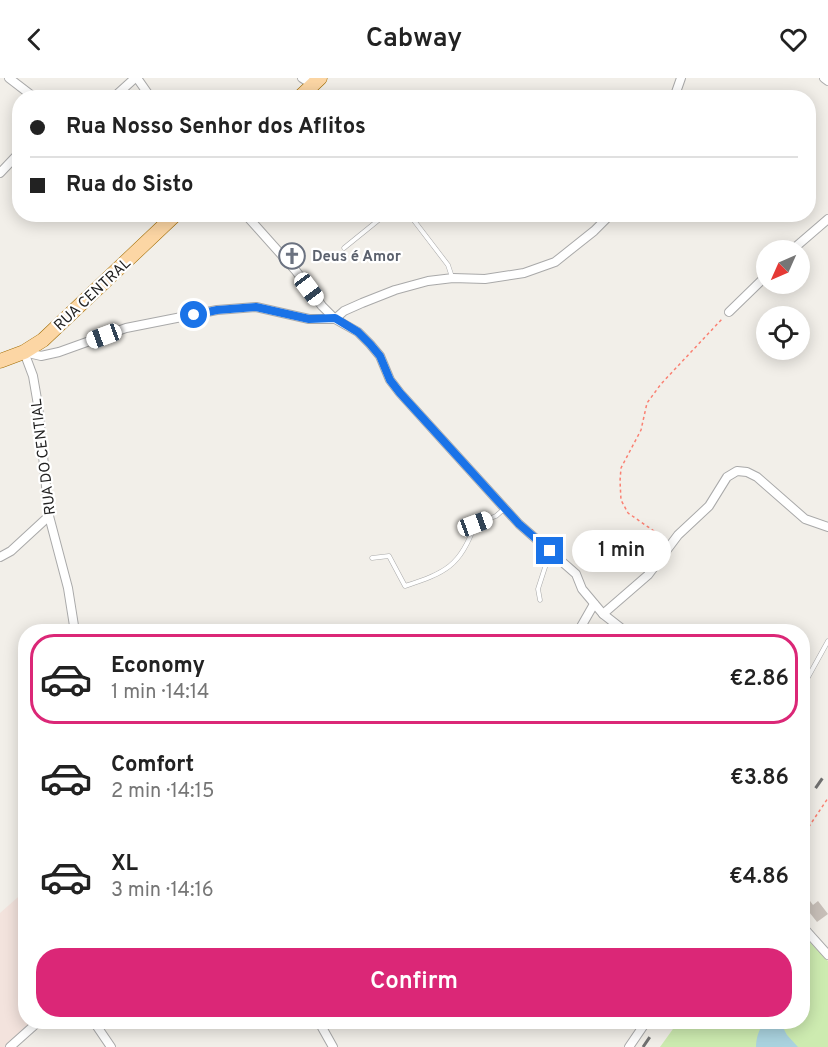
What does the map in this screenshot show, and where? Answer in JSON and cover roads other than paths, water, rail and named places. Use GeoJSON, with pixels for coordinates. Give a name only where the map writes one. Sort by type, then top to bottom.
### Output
{"type":"FeatureCollection","features":[{"type":"Feature","properties":{"kind":"main road","name":"RUA CENTRAL"},"geometry":{"type":"LineString","coordinates":[[0,361],[24,352],[43,339],[167,222]]}},
{"type":"Feature","properties":{"kind":"street"},"geometry":{"type":"LineString","coordinates":[[9,78],[25,90]]}},
{"type":"Feature","properties":{"kind":"street"},"geometry":{"type":"LineString","coordinates":[[122,90],[136,78]]}},
{"type":"Feature","properties":{"kind":"street"},"geometry":{"type":"LineString","coordinates":[[824,78],[828,81]]}},
{"type":"Feature","properties":{"kind":"street"},"geometry":{"type":"LineString","coordinates":[[0,173],[12,160]]}},
{"type":"Feature","properties":{"kind":"street"},"geometry":{"type":"LineString","coordinates":[[804,240],[828,219]]}},
{"type":"Feature","properties":{"kind":"street"},"geometry":{"type":"LineString","coordinates":[[252,222],[296,271],[322,306],[335,318],[358,332],[370,344],[380,356],[390,380],[400,393],[505,508],[576,574],[582,589],[603,614],[616,624]]}},
{"type":"Feature","properties":{"kind":"street"},"geometry":{"type":"LineString","coordinates":[[24,352],[41,356],[59,352],[126,328],[217,310],[256,307],[309,319],[335,318],[344,310],[395,290],[428,281],[453,278],[485,279],[524,273],[555,262],[603,222]]}},
{"type":"Feature","properties":{"kind":"street"},"geometry":{"type":"LineString","coordinates":[[729,312],[756,286]]}},
{"type":"Feature","properties":{"kind":"street","name":"RUA DO CENTIAL"},"geometry":{"type":"LineString","coordinates":[[24,352],[33,376],[38,405],[49,516],[68,588],[74,624]]}},
{"type":"Feature","properties":{"kind":"street"},"geometry":{"type":"LineString","coordinates":[[603,614],[648,575],[687,525],[709,506],[728,477],[737,471],[758,477],[805,519],[828,527]]}},
{"type":"Feature","properties":{"kind":"street"},"geometry":{"type":"LineString","coordinates":[[0,557],[11,551],[49,516]]}},
{"type":"Feature","properties":{"kind":"street"},"geometry":{"type":"LineString","coordinates":[[583,624],[594,604]]}},
{"type":"Feature","properties":{"kind":"street"},"geometry":{"type":"LineString","coordinates":[[810,935],[828,956]]}},
{"type":"Feature","properties":{"kind":"street"},"geometry":{"type":"LineString","coordinates":[[10,1047],[30,1029]]}},
{"type":"Feature","properties":{"kind":"street"},"geometry":{"type":"LineString","coordinates":[[99,1029],[111,1047]]}},
{"type":"Feature","properties":{"kind":"street"},"geometry":{"type":"LineString","coordinates":[[323,1029],[333,1047]]}},
{"type":"Feature","properties":{"kind":"street"},"geometry":{"type":"LineString","coordinates":[[629,1047],[641,1029]]}},
{"type":"Feature","properties":{"kind":"lane"},"geometry":{"type":"LineString","coordinates":[[344,248],[376,222]]}},
{"type":"Feature","properties":{"kind":"lane"},"geometry":{"type":"LineString","coordinates":[[415,222],[448,265],[453,278]]}},
{"type":"Feature","properties":{"kind":"lane"},"geometry":{"type":"LineString","coordinates":[[372,558],[388,556],[405,586],[439,575],[458,558],[469,543],[475,524],[496,516],[505,508]]}},
{"type":"Feature","properties":{"kind":"lane"},"geometry":{"type":"LineString","coordinates":[[540,600],[538,589],[550,551]]}},
{"type":"Feature","properties":{"kind":"lane"},"geometry":{"type":"LineString","coordinates":[[810,674],[828,641]]}},
{"type":"Feature","properties":{"kind":"water"},"geometry":{"type":"Polygon","coordinates":[[[784,1029],[798,1047],[756,1047],[760,1030],[784,1029]]]}},
{"type":"Feature","properties":{"kind":"railway"},"geometry":{"type":"LineString","coordinates":[[810,796],[828,770]]}},
{"type":"Feature","properties":{"kind":"railway"},"geometry":{"type":"LineString","coordinates":[[643,1047],[655,1029]]}},
{"type":"Feature","properties":{"kind":"place","name":"Deus é Amor"},"geometry":{"type":"Point","coordinates":[292,256]}}]}
